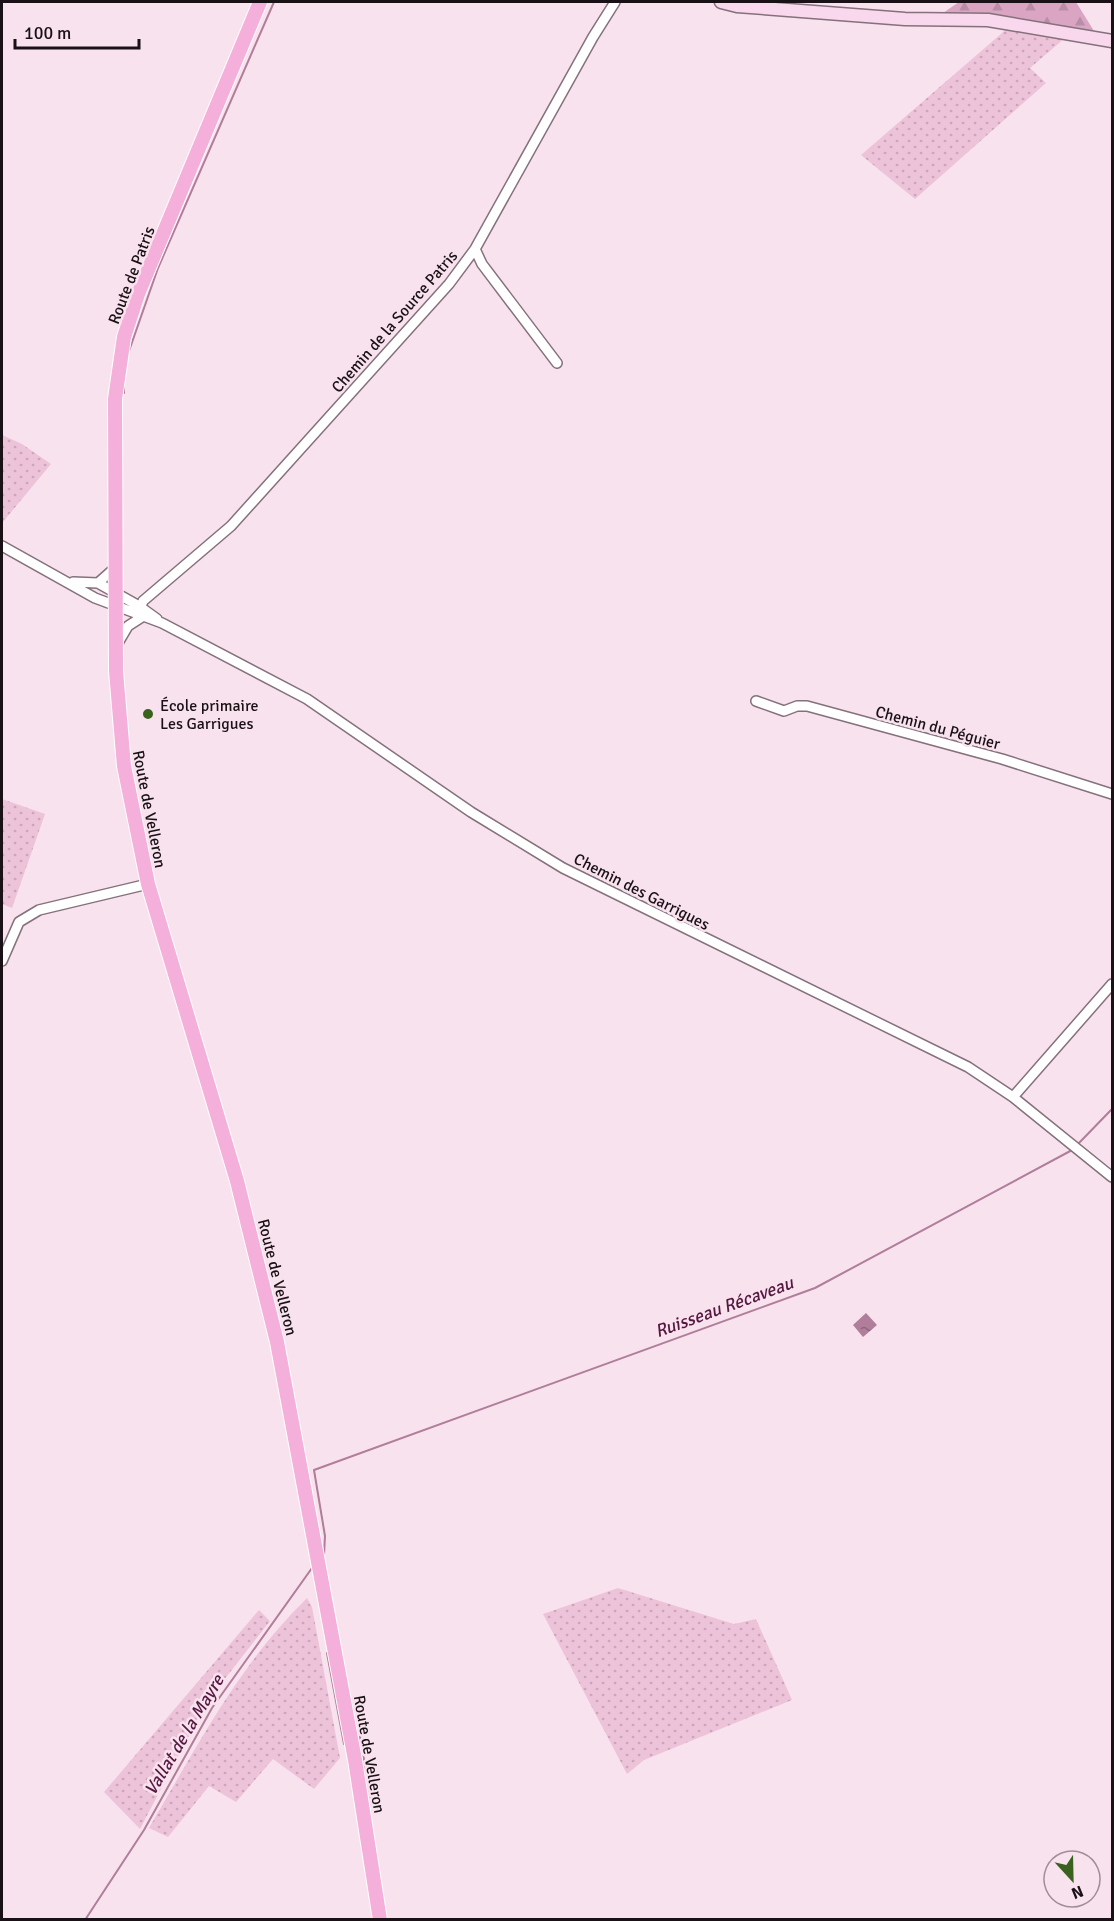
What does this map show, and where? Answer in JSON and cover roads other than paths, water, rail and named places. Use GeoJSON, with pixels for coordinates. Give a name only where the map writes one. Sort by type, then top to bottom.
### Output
{"type":"FeatureCollection","features":[{"type":"Feature","properties":{"kind":"main road","name":"Route de Patris"},"geometry":{"type":"LineString","coordinates":[[115,649],[117,566],[115,399],[124,337],[138,294],[261,2]]}},
{"type":"Feature","properties":{"kind":"main road","name":"Route de Velleron"},"geometry":{"type":"LineString","coordinates":[[115,649],[123,756],[148,884],[234,1173],[272,1322],[357,1772],[380,1920]]}},
{"type":"Feature","properties":{"kind":"street","name":"Chemin de la Source Patris"},"geometry":{"type":"LineString","coordinates":[[140,612],[231,526],[449,284],[475,249],[531,146],[615,2]]}},
{"type":"Feature","properties":{"kind":"street"},"geometry":{"type":"LineString","coordinates":[[721,2],[737,6],[894,18],[988,20],[1113,41]]}},
{"type":"Feature","properties":{"kind":"street"},"geometry":{"type":"LineString","coordinates":[[475,249],[482,264],[556,363]]}},
{"type":"Feature","properties":{"kind":"street","name":"Chemin des Garrigues"},"geometry":{"type":"LineString","coordinates":[[2,546],[95,598],[140,612],[307,699],[471,812],[563,868],[960,1063],[1013,1097],[1113,1177]]}},
{"type":"Feature","properties":{"kind":"street"},"geometry":{"type":"LineString","coordinates":[[98,583],[117,566]]}},
{"type":"Feature","properties":{"kind":"street","name":"Chemin des Garrigues"},"geometry":{"type":"LineString","coordinates":[[68,582],[98,583],[116,592],[140,612]]}},
{"type":"Feature","properties":{"kind":"street"},"geometry":{"type":"LineString","coordinates":[[115,649],[128,626],[140,612]]}},
{"type":"Feature","properties":{"kind":"street","name":"Chemin du Péguier"},"geometry":{"type":"LineString","coordinates":[[756,701],[784,711],[796,705],[807,706],[1002,759],[1113,794]]}},
{"type":"Feature","properties":{"kind":"street"},"geometry":{"type":"LineString","coordinates":[[2,961],[5,943],[19,922],[39,910],[148,884]]}},
{"type":"Feature","properties":{"kind":"street"},"geometry":{"type":"LineString","coordinates":[[1013,1097],[1113,984]]}},
{"type":"Feature","properties":{"kind":"water"},"geometry":{"type":"Polygon","coordinates":[[[866,1313],[877,1325],[863,1337],[853,1325],[866,1313]]]}},
{"type":"Feature","properties":{"kind":"waterway"},"geometry":{"type":"LineString","coordinates":[[129,351],[158,268],[274,2]]}},
{"type":"Feature","properties":{"kind":"waterway"},"geometry":{"type":"LineString","coordinates":[[124,383],[124,393]]}},
{"type":"Feature","properties":{"kind":"waterway","name":"Ruisseau Récaveau"},"geometry":{"type":"LineString","coordinates":[[1078,1144],[1112,1109]]}},
{"type":"Feature","properties":{"kind":"waterway","name":"Ruisseau Récaveau"},"geometry":{"type":"LineString","coordinates":[[324,1555],[325,1536],[314,1470],[815,1288],[1074,1149]]}},
{"type":"Feature","properties":{"kind":"waterway","name":"Vallat de la Mayre"},"geometry":{"type":"LineString","coordinates":[[85,1920],[144,1830],[212,1708],[312,1568]]}},
{"type":"Feature","properties":{"kind":"waterway"},"geometry":{"type":"LineString","coordinates":[[327,1653],[344,1744]]}},
{"type":"Feature","properties":{"kind":"waterway"},"geometry":{"type":"LineString","coordinates":[[359,1731],[371,1799]]}},
{"type":"Feature","properties":{"kind":"place","name":"École primaire Les Garrigues"},"geometry":{"type":"Point","coordinates":[148,714]}}]}
